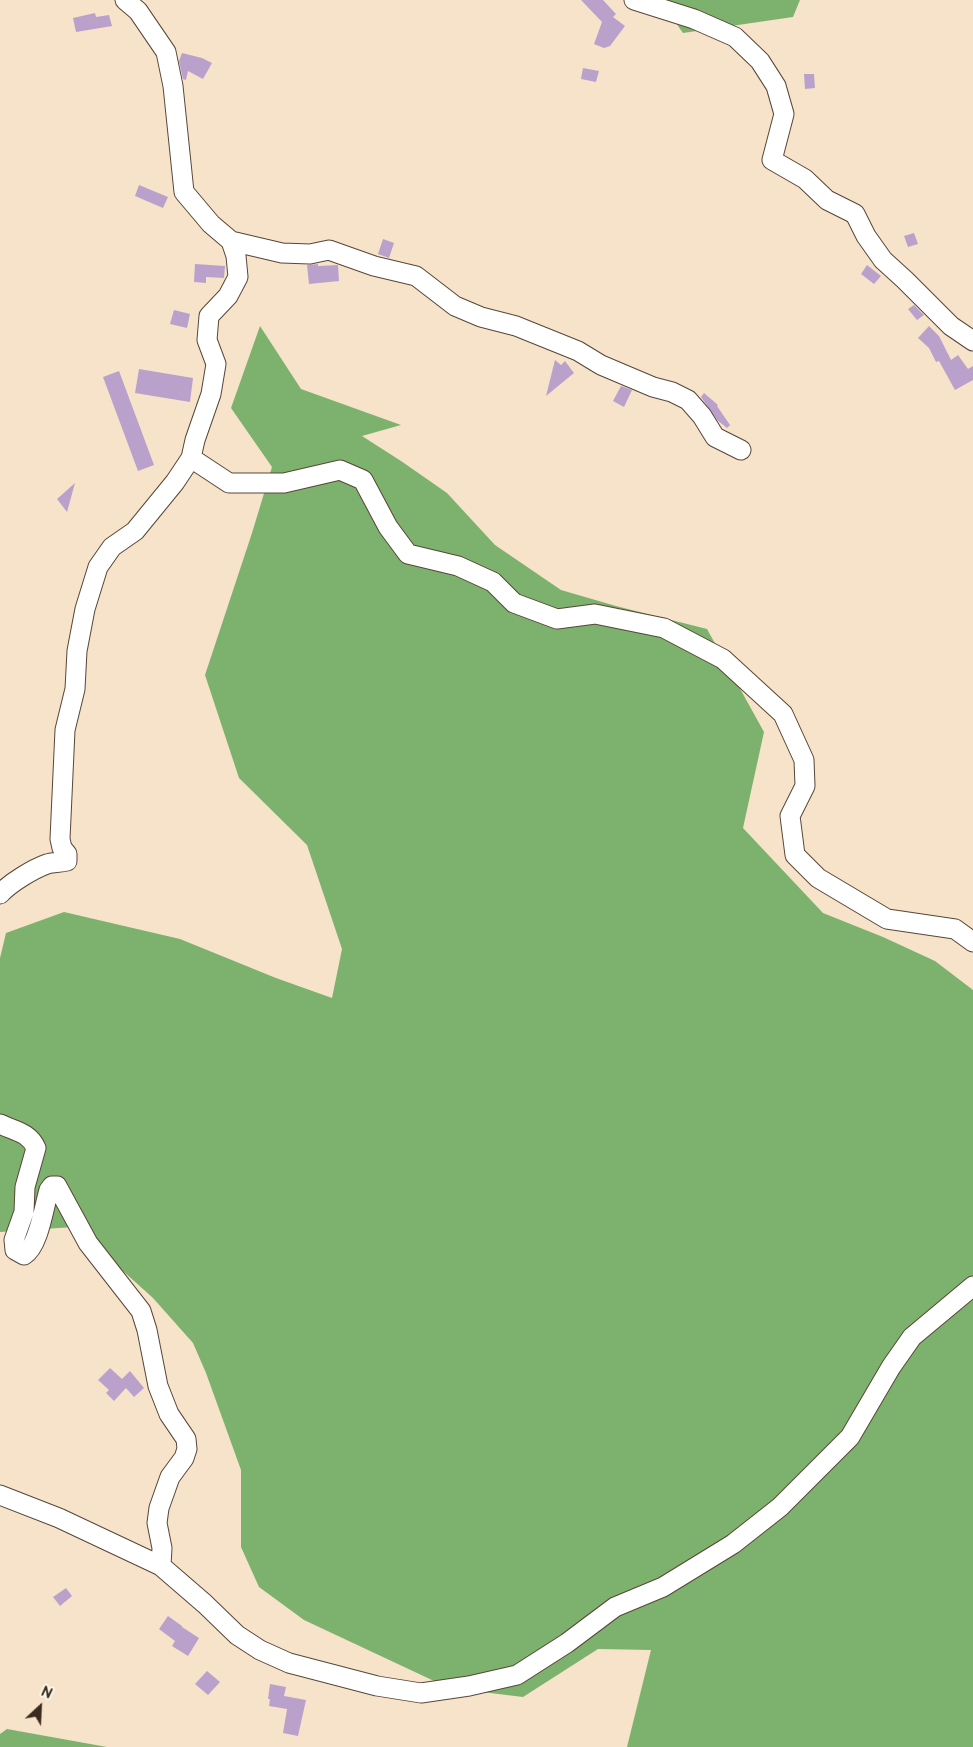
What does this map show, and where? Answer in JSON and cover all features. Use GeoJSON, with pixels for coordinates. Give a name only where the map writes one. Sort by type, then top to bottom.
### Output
{"type":"FeatureCollection","features":[{"type":"Feature","properties":{"kind":"street"},"geometry":{"type":"LineString","coordinates":[[125,0],[138,11],[166,52],[173,86],[184,192],[211,224],[231,241],[282,253],[310,254],[329,250],[374,266],[416,276],[456,306],[482,317],[516,326],[578,351],[601,365],[688,400],[702,416],[715,437],[741,450]]}},
{"type":"Feature","properties":{"kind":"street"},"geometry":{"type":"LineString","coordinates":[[634,0],[694,19],[735,37],[760,61],[776,86],[784,114],[772,160],[805,179],[827,200],[854,214],[866,236],[883,260],[951,326],[973,341]]}},
{"type":"Feature","properties":{"kind":"street"},"geometry":{"type":"LineString","coordinates":[[0,894],[41,866],[67,861],[67,854],[62,848],[60,839],[65,730],[75,689],[77,651],[85,609],[98,567],[112,547],[135,531],[146,519],[191,458],[195,440],[211,394],[216,364],[207,340],[209,316],[228,296],[238,277],[236,256],[231,241]]}},
{"type":"Feature","properties":{"kind":"street"},"geometry":{"type":"LineString","coordinates":[[191,458],[229,483],[284,483],[340,470],[363,480],[388,527],[408,554],[458,566],[493,582],[514,603],[557,619],[595,614],[664,628],[723,659],[783,714],[804,760],[805,786],[790,816],[795,855],[818,878],[887,919],[956,929],[973,942]]}},
{"type":"Feature","properties":{"kind":"street"},"geometry":{"type":"LineString","coordinates":[[0,1124],[23,1133],[33,1142],[36,1148],[25,1187],[24,1212],[14,1240],[15,1250],[24,1255],[28,1252],[38,1231],[50,1190],[52,1186],[57,1186],[88,1243],[141,1311],[147,1330],[158,1386],[170,1414],[186,1439],[184,1458],[170,1477],[159,1508],[157,1523],[162,1548],[161,1566]]}},
{"type":"Feature","properties":{"kind":"street"},"geometry":{"type":"LineString","coordinates":[[0,1495],[59,1518],[161,1566],[237,1635],[260,1650],[289,1663],[377,1686],[421,1693],[469,1686],[517,1675],[567,1643],[615,1608],[663,1587],[733,1544],[780,1507],[850,1437],[912,1337],[973,1286]]}},
{"type":"Feature","properties":{"kind":"green space"},"geometry":{"type":"Polygon","coordinates":[[[660,0],[800,0],[793,17],[683,33],[660,0]]]}},
{"type":"Feature","properties":{"kind":"green space"},"geometry":{"type":"Polygon","coordinates":[[[260,326],[301,389],[401,425],[362,436],[447,493],[495,545],[561,590],[707,629],[764,732],[743,828],[823,913],[883,937],[935,961],[973,990],[973,1747],[627,1747],[651,1650],[598,1649],[523,1697],[449,1688],[304,1620],[259,1587],[241,1547],[241,1470],[206,1373],[193,1343],[153,1298],[74,1227],[0,1232],[0,958],[6,933],[64,912],[180,939],[276,978],[332,998],[342,949],[307,845],[239,778],[205,675],[272,467],[231,408],[260,326]]]}},
{"type":"Feature","properties":{"kind":"green space"},"geometry":{"type":"Polygon","coordinates":[[[7,1729],[107,1747],[0,1747],[0,1734],[7,1729]]]}},
{"type":"Feature","properties":{"kind":"building"},"geometry":{"type":"Polygon","coordinates":[[[581,0],[603,0],[616,14],[613,17],[625,26],[610,46],[604,48],[594,44],[602,22],[581,0]]]}},
{"type":"Feature","properties":{"kind":"building"},"geometry":{"type":"Polygon","coordinates":[[[95,13],[96,17],[109,15],[112,26],[76,32],[73,18],[95,13]]]}},
{"type":"Feature","properties":{"kind":"building"},"geometry":{"type":"Polygon","coordinates":[[[182,53],[202,58],[212,63],[203,79],[188,71],[186,80],[183,79],[179,61],[182,53]]]}},
{"type":"Feature","properties":{"kind":"building"},"geometry":{"type":"Polygon","coordinates":[[[583,68],[599,71],[596,82],[581,79],[583,68]]]}},
{"type":"Feature","properties":{"kind":"building"},"geometry":{"type":"Polygon","coordinates":[[[804,74],[814,74],[815,88],[805,89],[804,74]]]}},
{"type":"Feature","properties":{"kind":"building"},"geometry":{"type":"Polygon","coordinates":[[[139,185],[168,197],[163,208],[135,196],[139,185]]]}},
{"type":"Feature","properties":{"kind":"building"},"geometry":{"type":"Polygon","coordinates":[[[914,233],[918,244],[908,247],[904,236],[914,233]]]}},
{"type":"Feature","properties":{"kind":"building"},"geometry":{"type":"Polygon","coordinates":[[[383,239],[394,243],[389,258],[378,254],[383,239]]]}},
{"type":"Feature","properties":{"kind":"building"},"geometry":{"type":"Polygon","coordinates":[[[195,264],[225,266],[224,278],[206,277],[206,283],[194,282],[195,264]]]}},
{"type":"Feature","properties":{"kind":"building"},"geometry":{"type":"Polygon","coordinates":[[[318,264],[318,266],[338,265],[339,281],[309,284],[307,265],[318,264]]]}},
{"type":"Feature","properties":{"kind":"building"},"geometry":{"type":"Polygon","coordinates":[[[867,265],[881,276],[874,284],[861,274],[867,265]]]}},
{"type":"Feature","properties":{"kind":"building"},"geometry":{"type":"Polygon","coordinates":[[[914,305],[924,315],[917,320],[908,309],[914,305]]]}},
{"type":"Feature","properties":{"kind":"building"},"geometry":{"type":"Polygon","coordinates":[[[174,310],[190,314],[187,328],[170,324],[174,310]]]}},
{"type":"Feature","properties":{"kind":"building"},"geometry":{"type":"Polygon","coordinates":[[[929,326],[939,336],[951,360],[958,355],[968,369],[973,366],[973,380],[955,390],[939,361],[936,362],[929,348],[918,338],[929,326]]]}},
{"type":"Feature","properties":{"kind":"building"},"geometry":{"type":"Polygon","coordinates":[[[555,360],[561,365],[565,361],[574,373],[546,396],[555,360]]]}},
{"type":"Feature","properties":{"kind":"building"},"geometry":{"type":"Polygon","coordinates":[[[139,369],[193,378],[190,402],[135,393],[139,369]]]}},
{"type":"Feature","properties":{"kind":"building"},"geometry":{"type":"Polygon","coordinates":[[[119,371],[154,465],[138,471],[103,377],[119,371]]]}},
{"type":"Feature","properties":{"kind":"building"},"geometry":{"type":"Polygon","coordinates":[[[621,386],[632,390],[624,407],[613,401],[621,386]]]}},
{"type":"Feature","properties":{"kind":"building"},"geometry":{"type":"Polygon","coordinates":[[[704,393],[718,405],[730,425],[727,428],[717,420],[701,397],[704,393]]]}},
{"type":"Feature","properties":{"kind":"building"},"geometry":{"type":"Polygon","coordinates":[[[75,483],[67,512],[57,499],[75,483]]]}},
{"type":"Feature","properties":{"kind":"building"},"geometry":{"type":"Polygon","coordinates":[[[110,1368],[122,1379],[130,1371],[144,1388],[134,1397],[126,1388],[114,1401],[106,1393],[109,1390],[98,1380],[110,1368]]]}},
{"type":"Feature","properties":{"kind":"building"},"geometry":{"type":"Polygon","coordinates":[[[66,1588],[72,1596],[60,1606],[53,1597],[66,1588]]]}},
{"type":"Feature","properties":{"kind":"building"},"geometry":{"type":"Polygon","coordinates":[[[168,1616],[199,1638],[188,1656],[172,1646],[175,1641],[159,1629],[168,1616]]]}},
{"type":"Feature","properties":{"kind":"building"},"geometry":{"type":"Polygon","coordinates":[[[207,1671],[220,1682],[208,1695],[195,1684],[207,1671]]]}},
{"type":"Feature","properties":{"kind":"building"},"geometry":{"type":"Polygon","coordinates":[[[270,1684],[286,1687],[284,1696],[306,1700],[298,1736],[283,1733],[287,1709],[269,1706],[270,1684]]]}}]}
